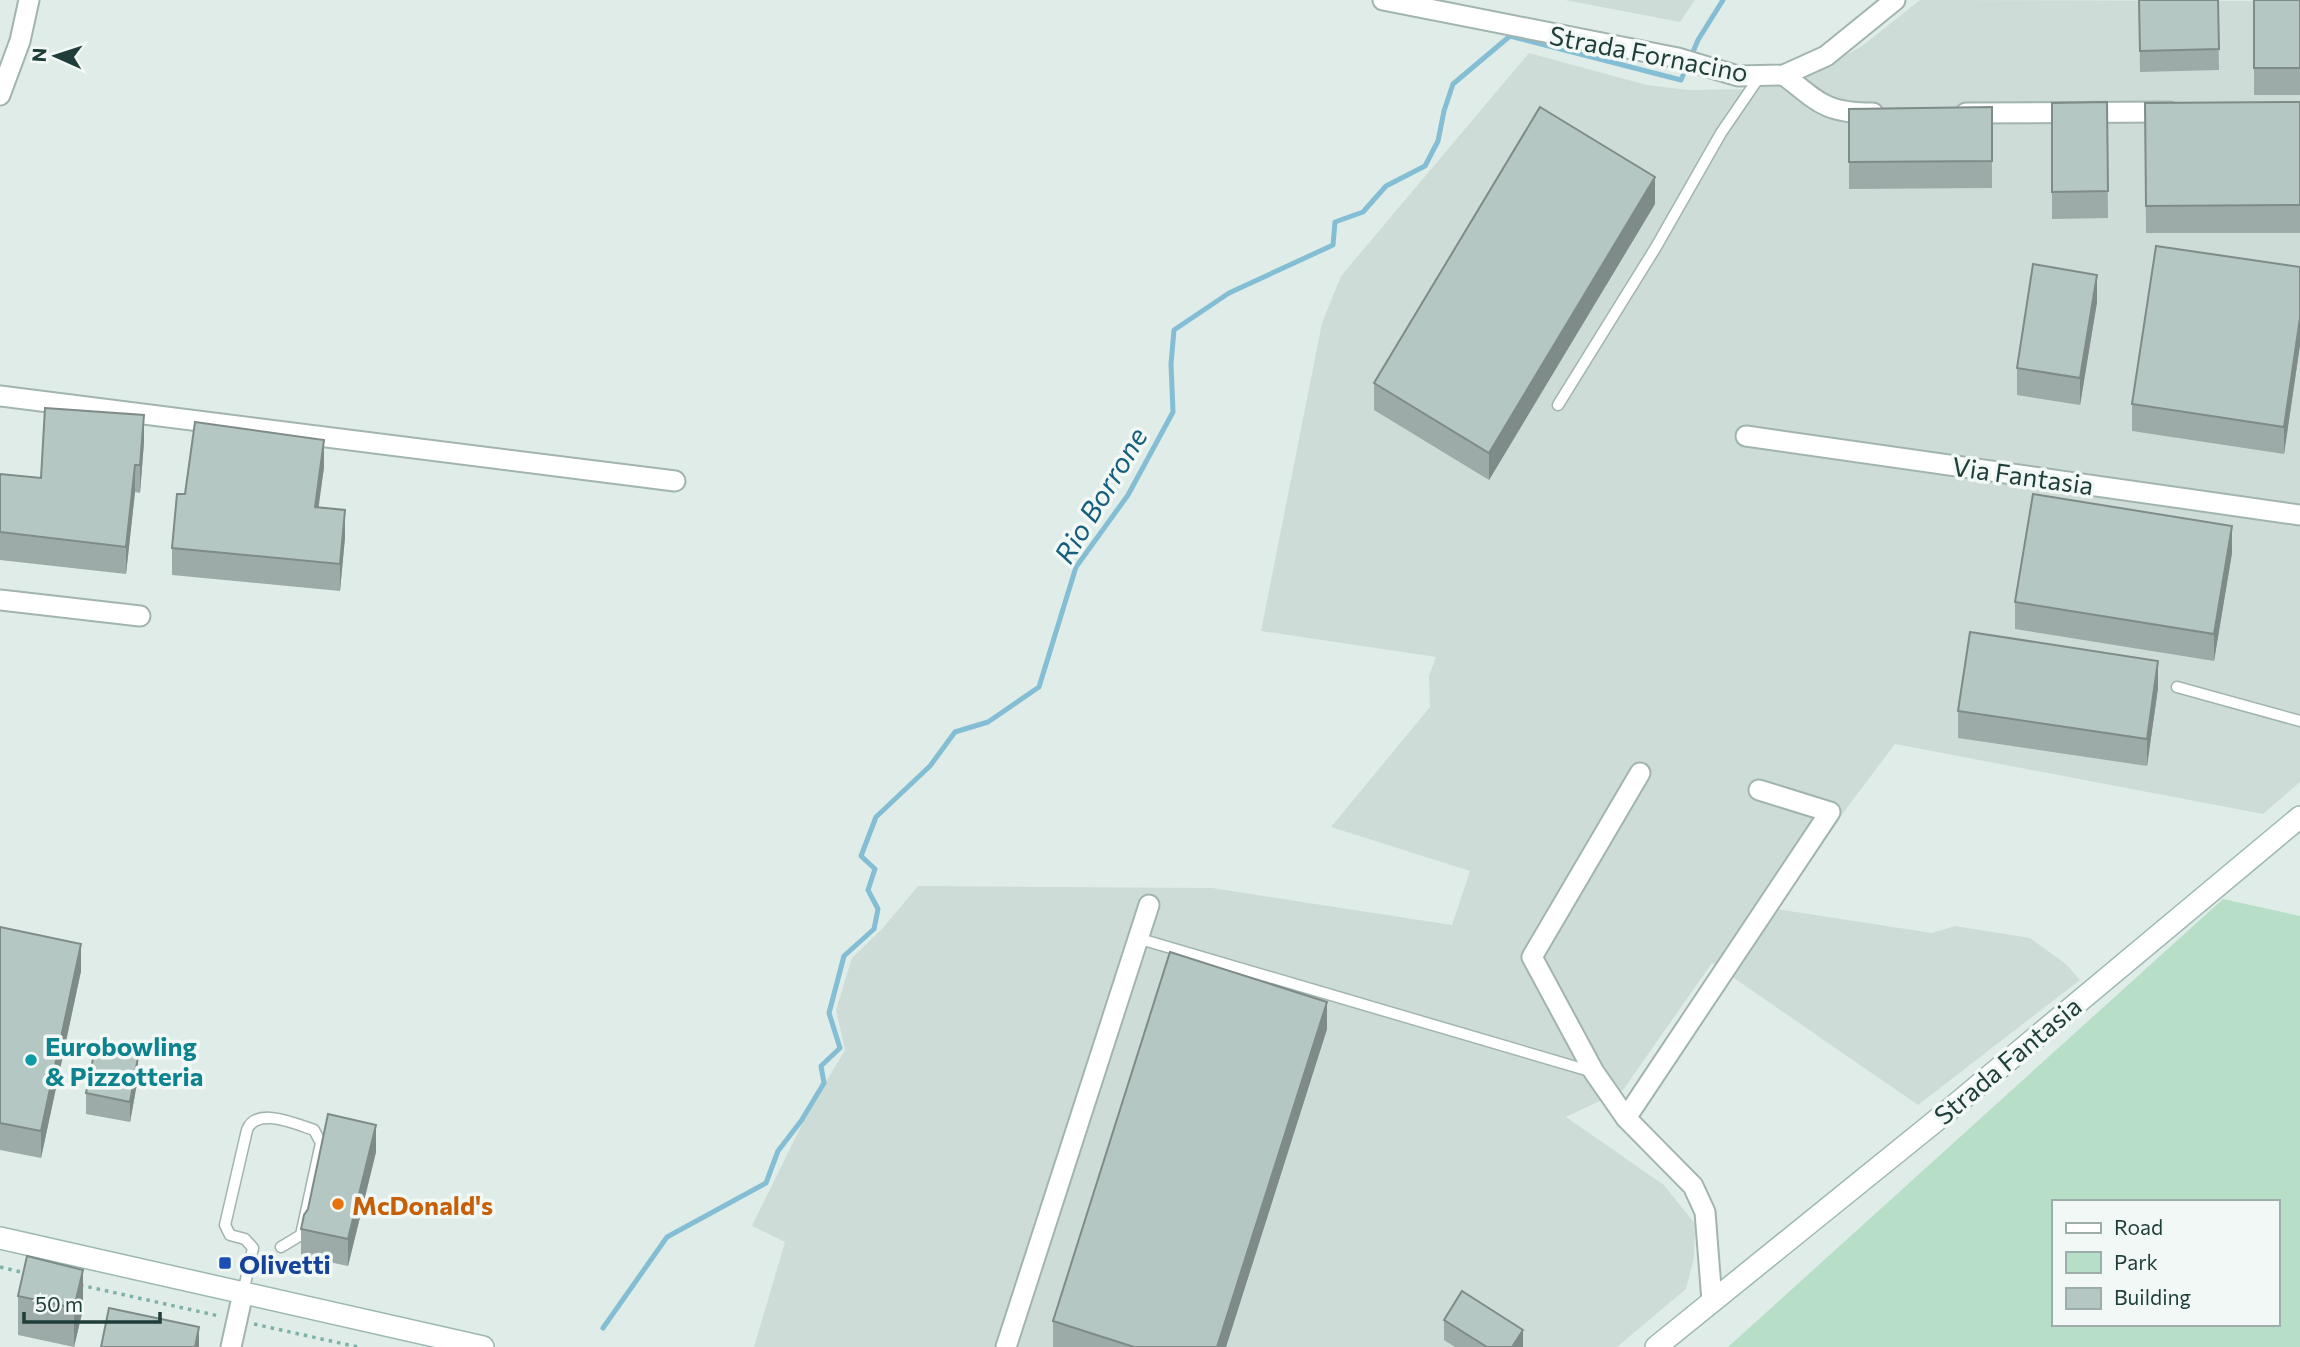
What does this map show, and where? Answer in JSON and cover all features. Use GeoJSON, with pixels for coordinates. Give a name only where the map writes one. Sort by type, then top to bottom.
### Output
{"type":"FeatureCollection","features":[{"type":"Feature","properties":{"kind":"street"},"geometry":{"type":"LineString","coordinates":[[0,95],[20,41],[29,0]]}},
{"type":"Feature","properties":{"kind":"street","name":"Strada Fornacino"},"geometry":{"type":"LineString","coordinates":[[1383,0],[1678,58],[1738,76],[1784,75],[1826,56],[1895,0]]}},
{"type":"Feature","properties":{"kind":"street"},"geometry":{"type":"LineString","coordinates":[[1784,75],[1820,104],[1835,110],[1852,113],[1892,113]]}},
{"type":"Feature","properties":{"kind":"street"},"geometry":{"type":"LineString","coordinates":[[1947,113],[2191,112]]}},
{"type":"Feature","properties":{"kind":"street"},"geometry":{"type":"LineString","coordinates":[[0,396],[675,481]]}},
{"type":"Feature","properties":{"kind":"street","name":"Via Fantasia"},"geometry":{"type":"LineString","coordinates":[[1746,436],[2300,514]]}},
{"type":"Feature","properties":{"kind":"street"},"geometry":{"type":"LineString","coordinates":[[0,600],[140,616]]}},
{"type":"Feature","properties":{"kind":"street"},"geometry":{"type":"LineString","coordinates":[[1640,773],[1532,957],[1594,1072],[1626,1118],[1693,1186],[1705,1212],[1712,1301]]}},
{"type":"Feature","properties":{"kind":"street"},"geometry":{"type":"LineString","coordinates":[[1626,1118],[1830,812],[1759,790]]}},
{"type":"Feature","properties":{"kind":"street","name":"Strada Fantasia"},"geometry":{"type":"LineString","coordinates":[[1656,1347],[1943,1115],[2300,817]]}},
{"type":"Feature","properties":{"kind":"street"},"geometry":{"type":"LineString","coordinates":[[1006,1347],[1149,905]]}},
{"type":"Feature","properties":{"kind":"street"},"geometry":{"type":"LineString","coordinates":[[0,1238],[483,1347]]}},
{"type":"Feature","properties":{"kind":"street"},"geometry":{"type":"LineString","coordinates":[[231,1347],[243,1293]]}},
{"type":"Feature","properties":{"kind":"lane"},"geometry":{"type":"LineString","coordinates":[[1558,405],[1656,247],[1721,133],[1760,75]]}},
{"type":"Feature","properties":{"kind":"lane"},"geometry":{"type":"LineString","coordinates":[[2177,687],[2300,721]]}},
{"type":"Feature","properties":{"kind":"lane"},"geometry":{"type":"LineString","coordinates":[[1137,938],[1594,1072]]}},
{"type":"Feature","properties":{"kind":"lane"},"geometry":{"type":"LineString","coordinates":[[243,1293],[253,1248],[245,1239],[230,1235],[225,1225],[247,1130],[252,1121],[260,1117],[314,1130],[321,1143],[301,1235],[281,1247]]}},
{"type":"Feature","properties":{"kind":"path"},"geometry":{"type":"LineString","coordinates":[[0,1268],[30,1274]]}},
{"type":"Feature","properties":{"kind":"path"},"geometry":{"type":"LineString","coordinates":[[80,1285],[358,1347]]}},
{"type":"Feature","properties":{"kind":"shaded area"},"geometry":{"type":"Polygon","coordinates":[[[1565,0],[1695,0],[1680,22],[1565,0]]]}},
{"type":"Feature","properties":{"kind":"shaded area"},"geometry":{"type":"Polygon","coordinates":[[[1920,0],[2300,1],[2300,782],[2263,814],[1895,744],[1777,909],[1932,933],[1955,926],[2030,938],[2067,965],[2080,980],[1918,1105],[1712,963],[1623,1090],[1566,1117],[1664,1185],[1695,1224],[1694,1258],[1686,1289],[1617,1347],[754,1347],[785,1242],[752,1226],[808,1112],[845,1050],[836,1010],[852,958],[882,929],[918,886],[1212,888],[1452,925],[1470,871],[1331,827],[1430,707],[1429,676],[1436,657],[1261,631],[1322,323],[1341,276],[1529,53],[1647,85],[1689,90],[1752,89],[1805,78],[1862,46],[1920,0]]]}},
{"type":"Feature","properties":{"kind":"green space"},"geometry":{"type":"Polygon","coordinates":[[[2223,899],[2300,916],[2300,1347],[1728,1347],[2223,899]]]}},
{"type":"Feature","properties":{"kind":"building"},"geometry":{"type":"Polygon","coordinates":[[[2139,0],[2218,0],[2219,49],[2140,51],[2139,0]]]}},
{"type":"Feature","properties":{"kind":"building"},"geometry":{"type":"Polygon","coordinates":[[[2254,0],[2300,0],[2300,68],[2254,68],[2254,0]]]}},
{"type":"Feature","properties":{"kind":"building"},"geometry":{"type":"Polygon","coordinates":[[[2107,102],[2108,191],[2052,192],[2052,103],[2107,102]]]}},
{"type":"Feature","properties":{"kind":"building"},"geometry":{"type":"Polygon","coordinates":[[[2300,102],[2300,205],[2146,206],[2145,103],[2300,102]]]}},
{"type":"Feature","properties":{"kind":"building"},"geometry":{"type":"Polygon","coordinates":[[[1540,107],[1655,177],[1489,453],[1374,383],[1540,107]]]}},
{"type":"Feature","properties":{"kind":"building"},"geometry":{"type":"Polygon","coordinates":[[[1992,107],[1992,161],[1849,162],[1849,109],[1992,107]]]}},
{"type":"Feature","properties":{"kind":"building"},"geometry":{"type":"Polygon","coordinates":[[[2156,246],[2300,267],[2300,318],[2284,427],[2132,404],[2156,246]]]}},
{"type":"Feature","properties":{"kind":"building"},"geometry":{"type":"Polygon","coordinates":[[[2033,264],[2097,275],[2080,378],[2017,368],[2033,264]]]}},
{"type":"Feature","properties":{"kind":"building"},"geometry":{"type":"Polygon","coordinates":[[[45,408],[144,415],[140,465],[135,465],[126,547],[0,532],[0,474],[41,478],[45,408]]]}},
{"type":"Feature","properties":{"kind":"building"},"geometry":{"type":"Polygon","coordinates":[[[195,422],[324,440],[315,507],[345,510],[340,564],[172,548],[177,494],[185,494],[195,422]]]}},
{"type":"Feature","properties":{"kind":"building"},"geometry":{"type":"Polygon","coordinates":[[[2033,494],[2232,526],[2214,634],[2015,602],[2033,494]]]}},
{"type":"Feature","properties":{"kind":"building"},"geometry":{"type":"Polygon","coordinates":[[[1970,632],[2158,661],[2147,739],[1958,711],[1970,632]]]}},
{"type":"Feature","properties":{"kind":"building","name":"Eurobowling & Pizzotteria"},"geometry":{"type":"Polygon","coordinates":[[[0,927],[81,944],[41,1131],[0,1123],[0,927]]]}},
{"type":"Feature","properties":{"kind":"building"},"geometry":{"type":"Polygon","coordinates":[[[1170,952],[1327,1002],[1217,1347],[1134,1347],[1053,1321],[1170,952]]]}},
{"type":"Feature","properties":{"kind":"building"},"geometry":{"type":"Polygon","coordinates":[[[95,1049],[138,1057],[130,1102],[86,1093],[95,1049]]]}},
{"type":"Feature","properties":{"kind":"building","name":"McDonald's"},"geometry":{"type":"Polygon","coordinates":[[[328,1114],[376,1125],[348,1239],[301,1229],[308,1209],[328,1114]]]}},
{"type":"Feature","properties":{"kind":"building"},"geometry":{"type":"Polygon","coordinates":[[[27,1256],[83,1270],[74,1308],[18,1296],[27,1256]]]}},
{"type":"Feature","properties":{"kind":"building"},"geometry":{"type":"Polygon","coordinates":[[[1462,1291],[1523,1330],[1512,1347],[1487,1347],[1444,1320],[1462,1291]]]}},
{"type":"Feature","properties":{"kind":"building"},"geometry":{"type":"Polygon","coordinates":[[[109,1308],[199,1327],[195,1347],[101,1347],[109,1308]]]}},
{"type":"Feature","properties":{"kind":"waterway","name":"Rio Borrone"},"geometry":{"type":"LineString","coordinates":[[603,1328],[667,1237],[766,1183],[778,1151],[801,1121],[824,1083],[821,1066],[840,1048],[829,1013],[844,956],[874,929],[878,909],[868,890],[875,869],[861,856],[876,817],[930,766],[955,732],[988,722],[1039,687],[1076,567],[1128,495],[1173,412],[1171,364],[1174,330],[1229,293],[1333,245],[1335,222],[1363,212],[1386,186],[1425,166],[1438,141],[1453,84],[1510,36],[1681,80],[1698,40],[1723,0]]}},
{"type":"Feature","properties":{"kind":"place","name":"Eurobowling & Pizzotteria"},"geometry":{"type":"Point","coordinates":[31,1060]}},
{"type":"Feature","properties":{"kind":"place","name":"McDonald's"},"geometry":{"type":"Point","coordinates":[338,1204]}},
{"type":"Feature","properties":{"kind":"place","name":"Olivetti"},"geometry":{"type":"Point","coordinates":[225,1263]}}]}
